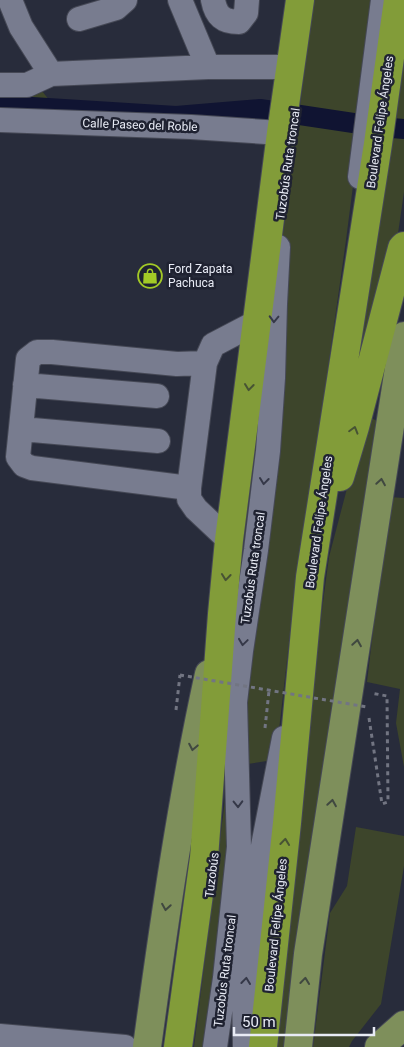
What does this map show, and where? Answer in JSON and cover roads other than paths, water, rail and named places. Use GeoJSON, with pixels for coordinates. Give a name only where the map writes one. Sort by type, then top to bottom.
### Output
{"type":"FeatureCollection","features":[{"type":"Feature","properties":{"kind":"highway"},"geometry":{"type":"LineString","coordinates":[[178,1047],[204,858],[229,540],[288,107],[300,0]]}},
{"type":"Feature","properties":{"kind":"highway","name":"Boulevard Felipe Ángeles"},"geometry":{"type":"LineString","coordinates":[[263,1047],[287,823],[310,577],[376,103],[398,0]]}},
{"type":"Feature","properties":{"kind":"highway"},"geometry":{"type":"LineString","coordinates":[[310,577],[355,428],[404,246]]}},
{"type":"Feature","properties":{"kind":"main road"},"geometry":{"type":"LineString","coordinates":[[298,1047],[308,954],[404,336]]}},
{"type":"Feature","properties":{"kind":"main road"},"geometry":{"type":"LineString","coordinates":[[147,1047],[166,907],[194,745],[222,614]]}},
{"type":"Feature","properties":{"kind":"main road"},"geometry":{"type":"LineString","coordinates":[[379,1047],[404,1025]]}},
{"type":"Feature","properties":{"kind":"street"},"geometry":{"type":"LineString","coordinates":[[10,0],[21,26],[51,74]]}},
{"type":"Feature","properties":{"kind":"street"},"geometry":{"type":"LineString","coordinates":[[79,19],[116,8],[125,0]]}},
{"type":"Feature","properties":{"kind":"street"},"geometry":{"type":"LineString","coordinates":[[180,0],[208,67]]}},
{"type":"Feature","properties":{"kind":"street"},"geometry":{"type":"LineString","coordinates":[[213,0],[214,8],[220,16],[229,22],[239,22],[246,13],[247,0]]}},
{"type":"Feature","properties":{"kind":"street"},"geometry":{"type":"LineString","coordinates":[[0,85],[27,85],[51,74],[208,67],[288,107],[310,0]]}},
{"type":"Feature","properties":{"kind":"street"},"geometry":{"type":"LineString","coordinates":[[376,103],[382,0]]}},
{"type":"Feature","properties":{"kind":"street","name":"Calle Paseo del Roble"},"geometry":{"type":"LineString","coordinates":[[0,120],[192,127],[288,107]]}},
{"type":"Feature","properties":{"kind":"street","name":"Tuzobús Ruta troncal"},"geometry":{"type":"LineString","coordinates":[[215,1047],[225,978],[239,847],[235,702],[268,451],[279,232],[288,107]]}},
{"type":"Feature","properties":{"kind":"street","name":"Tuzobús Ruta troncal"},"geometry":{"type":"LineString","coordinates":[[245,1047],[244,991],[262,851],[283,746],[302,593],[371,146]]}},
{"type":"Feature","properties":{"kind":"street"},"geometry":{"type":"LineString","coordinates":[[229,540],[196,509],[189,499],[205,363],[213,345],[258,322]]}},
{"type":"Feature","properties":{"kind":"street"},"geometry":{"type":"LineString","coordinates":[[189,488],[32,468],[24,464],[18,457],[28,359],[37,352],[52,352],[177,364],[205,363]]}},
{"type":"Feature","properties":{"kind":"street"},"geometry":{"type":"LineString","coordinates":[[25,385],[157,396]]}},
{"type":"Feature","properties":{"kind":"street"},"geometry":{"type":"LineString","coordinates":[[21,429],[158,441]]}},
{"type":"Feature","properties":{"kind":"street","name":"Tuzobús"},"geometry":{"type":"LineString","coordinates":[[189,1047],[221,795],[235,702]]}},
{"type":"Feature","properties":{"kind":"street"},"geometry":{"type":"LineString","coordinates":[[402,1047],[404,1035]]}},
{"type":"Feature","properties":{"kind":"street"},"geometry":{"type":"LineString","coordinates":[[0,1036],[125,1047]]}},
{"type":"Feature","properties":{"kind":"waterway"},"geometry":{"type":"LineString","coordinates":[[0,105],[176,116],[260,109],[404,129]]}},
{"type":"Feature","properties":{"kind":"place","name":"Ford Zapata Pachuca"},"geometry":{"type":"Point","coordinates":[150,276]}}]}
